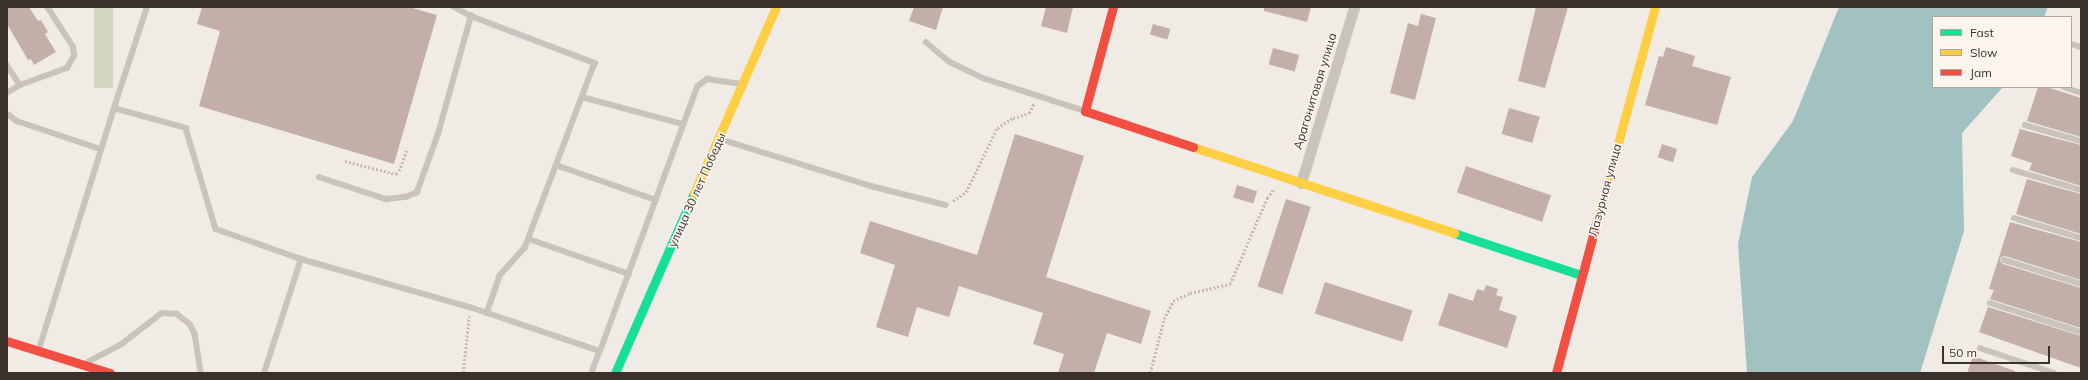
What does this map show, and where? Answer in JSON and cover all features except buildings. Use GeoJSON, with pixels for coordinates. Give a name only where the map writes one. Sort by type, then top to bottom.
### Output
{"type":"FeatureCollection","features":[{"type":"Feature","properties":{"kind":"street","name":"улица 30 лет Победы"},"geometry":{"type":"LineString","coordinates":[[615,373],[720,139],[776,7]]}},
{"type":"Feature","properties":{"kind":"street"},"geometry":{"type":"LineString","coordinates":[[1113,7],[1085,111],[1283,178],[1582,275]]}},
{"type":"Feature","properties":{"kind":"street","name":"Арагонитовая улица"},"geometry":{"type":"LineString","coordinates":[[1302,183],[1354,7]]}},
{"type":"Feature","properties":{"kind":"street","name":"Лазурная улица"},"geometry":{"type":"LineString","coordinates":[[1556,373],[1655,7]]}},
{"type":"Feature","properties":{"kind":"street"},"geometry":{"type":"LineString","coordinates":[[7,341],[110,373]]}},
{"type":"Feature","properties":{"kind":"lane"},"geometry":{"type":"LineString","coordinates":[[7,93],[20,85],[67,68],[74,56],[73,47],[47,7]]}},
{"type":"Feature","properties":{"kind":"lane"},"geometry":{"type":"LineString","coordinates":[[38,351],[100,149],[147,7]]}},
{"type":"Feature","properties":{"kind":"lane"},"geometry":{"type":"LineString","coordinates":[[454,7],[472,16],[596,63],[525,248],[500,276],[487,313]]}},
{"type":"Feature","properties":{"kind":"lane"},"geometry":{"type":"LineString","coordinates":[[319,177],[386,199],[406,197],[417,192],[438,134],[472,16]]}},
{"type":"Feature","properties":{"kind":"lane"},"geometry":{"type":"LineString","coordinates":[[926,42],[950,62],[984,78],[1085,111]]}},
{"type":"Feature","properties":{"kind":"lane"},"geometry":{"type":"LineString","coordinates":[[7,65],[20,85]]}},
{"type":"Feature","properties":{"kind":"lane"},"geometry":{"type":"LineString","coordinates":[[592,373],[697,87],[707,79],[743,84]]}},
{"type":"Feature","properties":{"kind":"lane"},"geometry":{"type":"LineString","coordinates":[[2067,88],[2081,93]]}},
{"type":"Feature","properties":{"kind":"lane"},"geometry":{"type":"LineString","coordinates":[[582,97],[683,124]]}},
{"type":"Feature","properties":{"kind":"lane"},"geometry":{"type":"LineString","coordinates":[[114,108],[186,128],[216,229],[301,259],[487,313],[600,351]]}},
{"type":"Feature","properties":{"kind":"lane"},"geometry":{"type":"LineString","coordinates":[[8,115],[17,121],[100,149]]}},
{"type":"Feature","properties":{"kind":"lane"},"geometry":{"type":"LineString","coordinates":[[2024,125],[2081,141]]}},
{"type":"Feature","properties":{"kind":"lane"},"geometry":{"type":"LineString","coordinates":[[720,139],[871,186],[946,205]]}},
{"type":"Feature","properties":{"kind":"lane"},"geometry":{"type":"LineString","coordinates":[[556,165],[656,200]]}},
{"type":"Feature","properties":{"kind":"lane"},"geometry":{"type":"LineString","coordinates":[[2013,170],[2081,190]]}},
{"type":"Feature","properties":{"kind":"lane"},"geometry":{"type":"LineString","coordinates":[[2014,218],[2081,238]]}},
{"type":"Feature","properties":{"kind":"lane"},"geometry":{"type":"LineString","coordinates":[[528,239],[629,274]]}},
{"type":"Feature","properties":{"kind":"lane"},"geometry":{"type":"LineString","coordinates":[[264,373],[301,259]]}},
{"type":"Feature","properties":{"kind":"lane"},"geometry":{"type":"LineString","coordinates":[[2004,260],[2081,284]]}},
{"type":"Feature","properties":{"kind":"lane"},"geometry":{"type":"LineString","coordinates":[[1990,303],[2081,332]]}},
{"type":"Feature","properties":{"kind":"lane"},"geometry":{"type":"LineString","coordinates":[[84,365],[123,343],[162,312],[177,314],[190,324],[195,334],[201,373]]}},
{"type":"Feature","properties":{"kind":"lane"},"geometry":{"type":"LineString","coordinates":[[1980,348],[2054,373]]}},
{"type":"Feature","properties":{"kind":"path"},"geometry":{"type":"LineString","coordinates":[[946,205],[966,192],[997,128],[1013,118],[1029,113],[1038,96]]}},
{"type":"Feature","properties":{"kind":"path"},"geometry":{"type":"LineString","coordinates":[[345,161],[396,174],[399,171],[407,149]]}},
{"type":"Feature","properties":{"kind":"path"},"geometry":{"type":"LineString","coordinates":[[1150,373],[1164,320],[1173,301],[1190,293],[1230,284],[1267,198],[1283,178]]}},
{"type":"Feature","properties":{"kind":"path"},"geometry":{"type":"LineString","coordinates":[[463,373],[470,308]]}},
{"type":"Feature","properties":{"kind":"green space"},"geometry":{"type":"Polygon","coordinates":[[[94,7],[113,7],[113,88],[94,88],[94,7]]]}},
{"type":"Feature","properties":{"kind":"water"},"geometry":{"type":"Polygon","coordinates":[[[1839,7],[2048,7],[2044,16],[1932,16],[1932,88],[2002,88],[1962,133],[1964,231],[1920,373],[1747,373],[1738,244],[1752,177],[1793,121],[1839,7]]]}},
{"type":"Feature","properties":{"kind":"traffic: fast"},"geometry":{"type":"LineString","coordinates":[[615,373],[694,193]]}},
{"type":"Feature","properties":{"kind":"traffic: fast"},"geometry":{"type":"LineString","coordinates":[[1454,233],[1581,275]]}},
{"type":"Feature","properties":{"kind":"traffic: slow"},"geometry":{"type":"LineString","coordinates":[[694,193],[776,7]]}},
{"type":"Feature","properties":{"kind":"traffic: slow"},"geometry":{"type":"LineString","coordinates":[[1596,224],[1655,7]]}},
{"type":"Feature","properties":{"kind":"traffic: slow"},"geometry":{"type":"LineString","coordinates":[[1193,147],[1454,233]]}},
{"type":"Feature","properties":{"kind":"traffic: jam"},"geometry":{"type":"LineString","coordinates":[[1113,7],[1085,111],[1193,147]]}},
{"type":"Feature","properties":{"kind":"traffic: jam"},"geometry":{"type":"LineString","coordinates":[[1556,373],[1596,224]]}},
{"type":"Feature","properties":{"kind":"traffic: jam"},"geometry":{"type":"LineString","coordinates":[[7,341],[110,373]]}}]}
